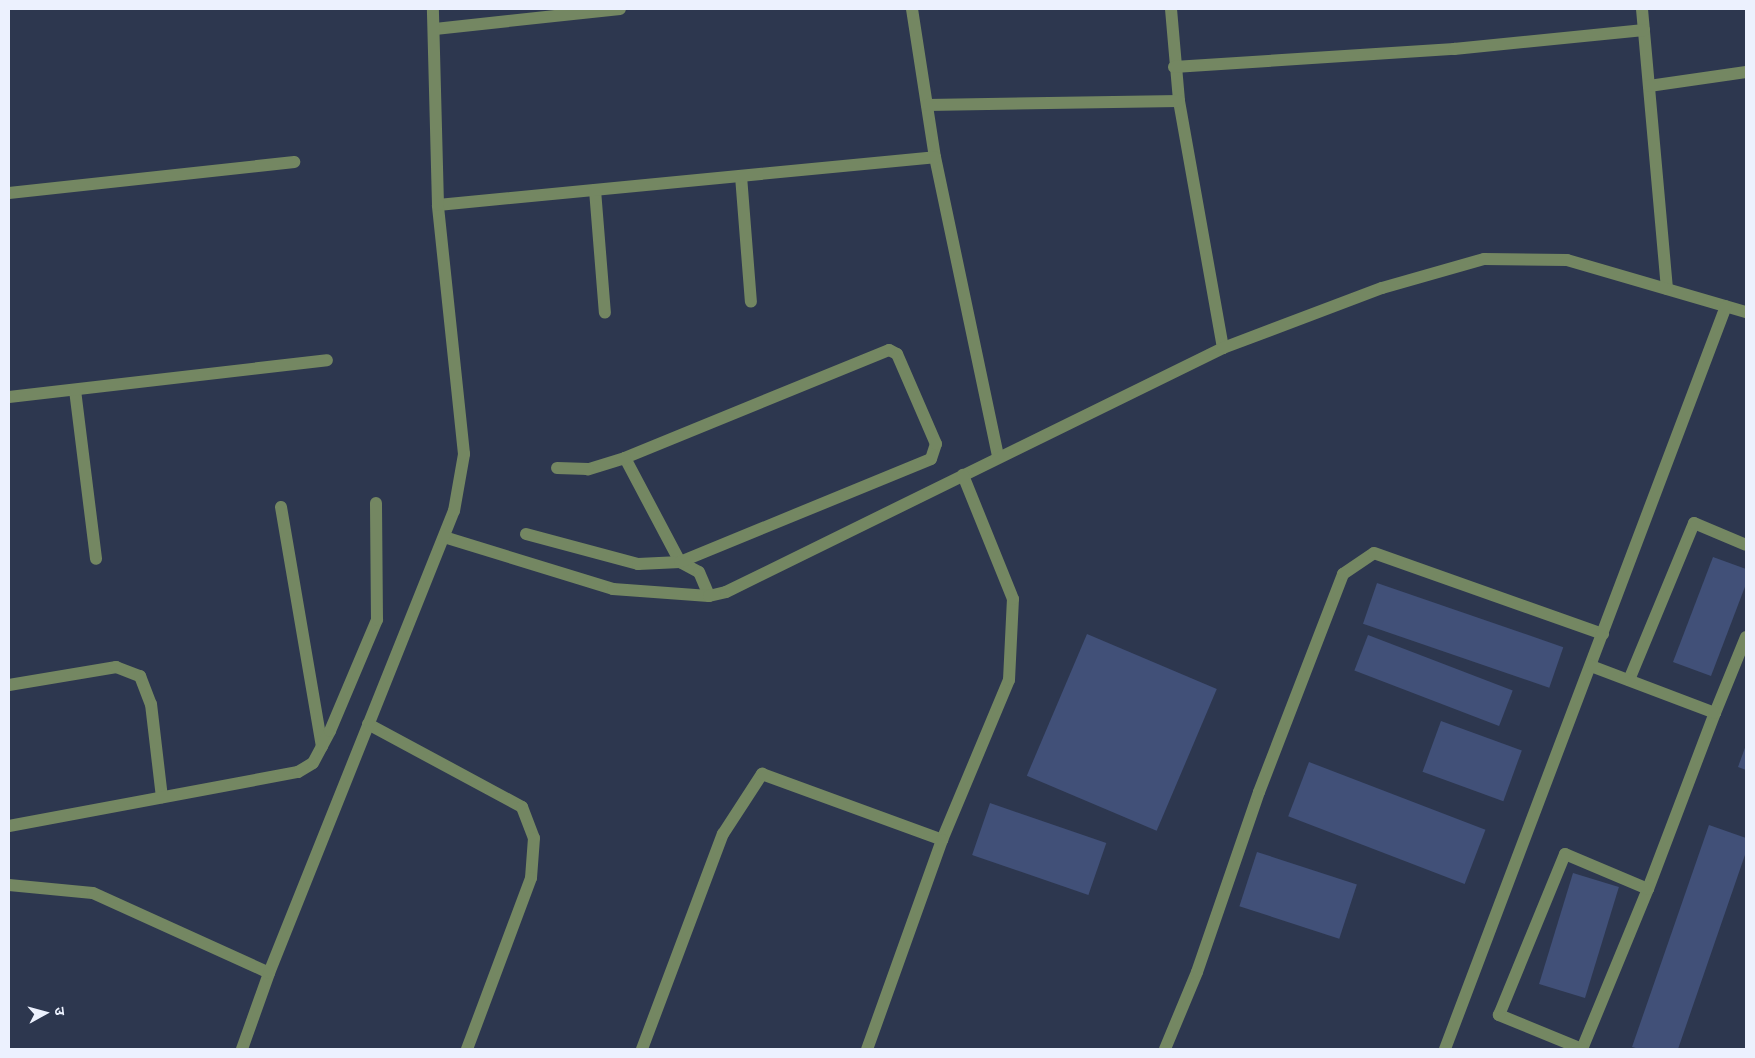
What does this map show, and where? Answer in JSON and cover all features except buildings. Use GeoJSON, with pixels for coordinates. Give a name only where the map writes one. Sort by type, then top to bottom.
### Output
{"type":"FeatureCollection","features":[{"type":"Feature","properties":{"kind":"street"},"geometry":{"type":"LineString","coordinates":[[242,1049],[269,973],[454,510],[464,454],[438,205],[433,9]]}},
{"type":"Feature","properties":{"kind":"street"},"geometry":{"type":"LineString","coordinates":[[435,29],[620,9]]}},
{"type":"Feature","properties":{"kind":"street"},"geometry":{"type":"LineString","coordinates":[[912,9],[935,157],[998,458]]}},
{"type":"Feature","properties":{"kind":"street"},"geometry":{"type":"LineString","coordinates":[[1170,9],[1174,67],[1179,101],[1222,348]]}},
{"type":"Feature","properties":{"kind":"street"},"geometry":{"type":"LineString","coordinates":[[1642,9],[1667,289]]}},
{"type":"Feature","properties":{"kind":"street"},"geometry":{"type":"LineString","coordinates":[[1174,67],[1454,49],[1644,30]]}},
{"type":"Feature","properties":{"kind":"street"},"geometry":{"type":"LineString","coordinates":[[1649,86],[1746,72]]}},
{"type":"Feature","properties":{"kind":"street"},"geometry":{"type":"LineString","coordinates":[[927,105],[1179,101]]}},
{"type":"Feature","properties":{"kind":"street"},"geometry":{"type":"LineString","coordinates":[[438,205],[935,157]]}},
{"type":"Feature","properties":{"kind":"street"},"geometry":{"type":"LineString","coordinates":[[9,193],[294,162]]}},
{"type":"Feature","properties":{"kind":"street"},"geometry":{"type":"LineString","coordinates":[[741,176],[751,302]]}},
{"type":"Feature","properties":{"kind":"street"},"geometry":{"type":"LineString","coordinates":[[595,190],[605,314]]}},
{"type":"Feature","properties":{"kind":"street"},"geometry":{"type":"LineString","coordinates":[[444,538],[613,589],[709,596],[726,592],[1222,348],[1382,288],[1484,259],[1567,260],[1746,312]]}},
{"type":"Feature","properties":{"kind":"street"},"geometry":{"type":"LineString","coordinates":[[1445,1049],[1726,306]]}},
{"type":"Feature","properties":{"kind":"street"},"geometry":{"type":"LineString","coordinates":[[526,534],[638,564],[680,562],[931,459],[936,444],[897,354],[889,350],[879,352],[626,458],[588,469],[557,468]]}},
{"type":"Feature","properties":{"kind":"street"},"geometry":{"type":"LineString","coordinates":[[9,397],[327,360]]}},
{"type":"Feature","properties":{"kind":"street"},"geometry":{"type":"LineString","coordinates":[[75,390],[96,559]]}},
{"type":"Feature","properties":{"kind":"street"},"geometry":{"type":"LineString","coordinates":[[626,458],[680,562],[699,572],[709,596]]}},
{"type":"Feature","properties":{"kind":"street"},"geometry":{"type":"LineString","coordinates":[[867,1049],[942,840],[1009,680],[1013,599],[963,475]]}},
{"type":"Feature","properties":{"kind":"street"},"geometry":{"type":"LineString","coordinates":[[9,826],[298,772],[313,763],[322,747],[376,620],[376,503]]}},
{"type":"Feature","properties":{"kind":"street"},"geometry":{"type":"LineString","coordinates":[[280,507],[322,747]]}},
{"type":"Feature","properties":{"kind":"street"},"geometry":{"type":"LineString","coordinates":[[1629,680],[1694,523],[1746,545]]}},
{"type":"Feature","properties":{"kind":"street"},"geometry":{"type":"LineString","coordinates":[[1165,1049],[1197,972],[1259,792],[1343,574],[1374,553],[1603,634]]}},
{"type":"Feature","properties":{"kind":"street"},"geometry":{"type":"LineString","coordinates":[[1648,889],[1565,854],[1499,1015],[1582,1049],[1648,889],[1746,636]]}},
{"type":"Feature","properties":{"kind":"street"},"geometry":{"type":"LineString","coordinates":[[1591,666],[1715,713]]}},
{"type":"Feature","properties":{"kind":"street"},"geometry":{"type":"LineString","coordinates":[[9,686],[116,667],[140,676],[151,704],[162,797]]}},
{"type":"Feature","properties":{"kind":"street"},"geometry":{"type":"LineString","coordinates":[[368,724],[522,807],[534,838],[531,878],[467,1049]]}},
{"type":"Feature","properties":{"kind":"street"},"geometry":{"type":"LineString","coordinates":[[642,1049],[723,834],[762,774],[942,840]]}},
{"type":"Feature","properties":{"kind":"street"},"geometry":{"type":"LineString","coordinates":[[9,885],[93,893],[269,973]]}}]}
